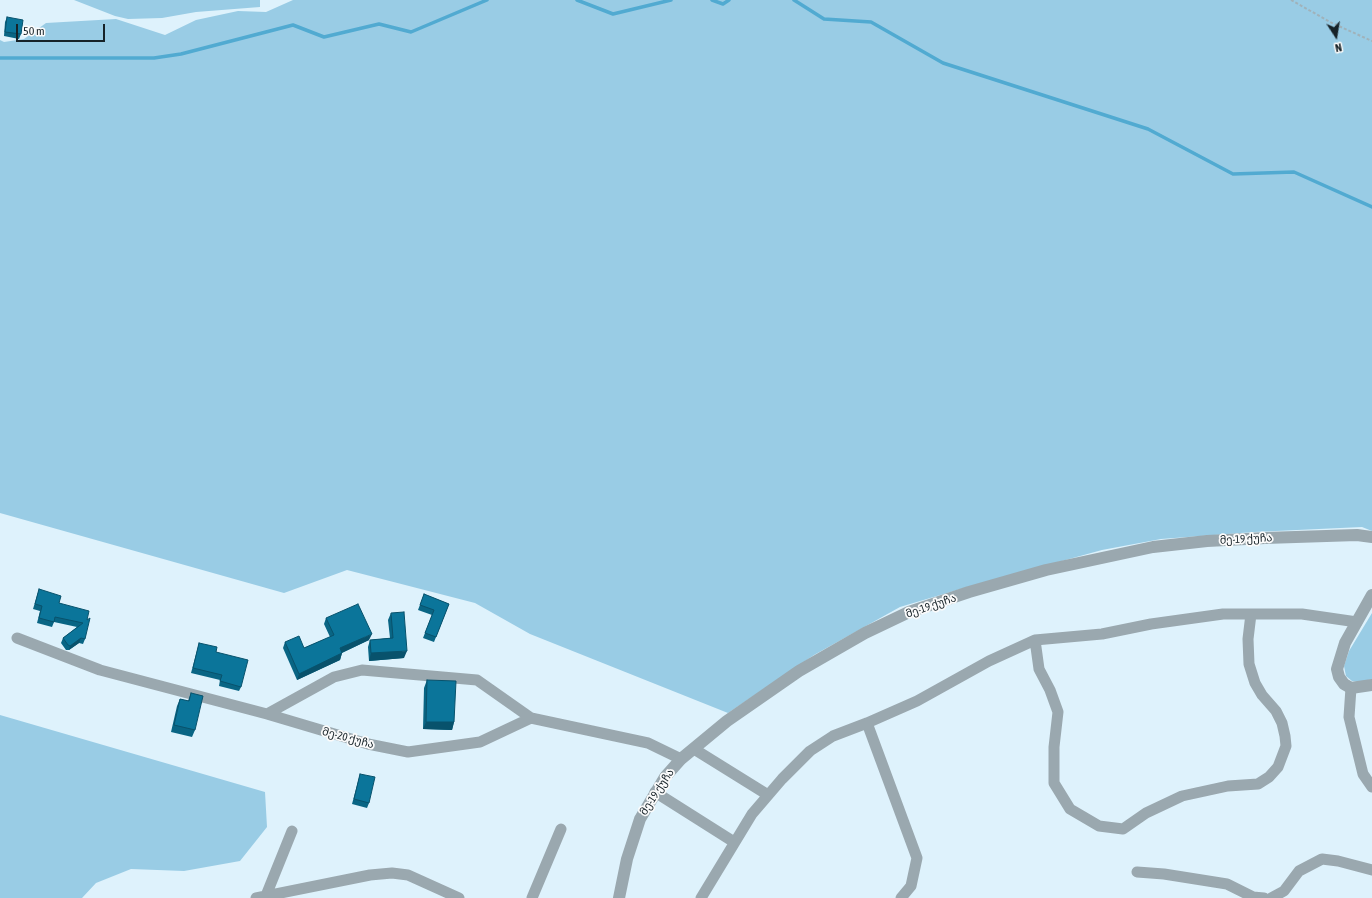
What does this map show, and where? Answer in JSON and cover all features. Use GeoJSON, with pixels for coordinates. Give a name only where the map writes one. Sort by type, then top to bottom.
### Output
{"type":"FeatureCollection","features":[{"type":"Feature","properties":{"kind":"street","name":"მე-19 ქუჩა"},"geometry":{"type":"LineString","coordinates":[[619,898],[627,859],[640,819],[665,777],[681,759],[728,720],[799,671],[865,633],[909,612],[969,592],[1046,570],[1153,547],[1207,541],[1265,538],[1357,535],[1372,537]]}},
{"type":"Feature","properties":{"kind":"street"},"geometry":{"type":"LineString","coordinates":[[1372,595],[1345,643],[1337,669],[1339,677],[1344,684],[1351,688],[1372,685]]}},
{"type":"Feature","properties":{"kind":"street"},"geometry":{"type":"LineString","coordinates":[[701,898],[752,814],[810,751],[833,736],[868,723],[917,701],[989,661],[1035,640],[1102,634],[1152,624],[1223,614],[1302,614],[1357,622]]}},
{"type":"Feature","properties":{"kind":"street"},"geometry":{"type":"LineString","coordinates":[[1035,640],[1039,669],[1050,690],[1058,712],[1054,747],[1054,783],[1070,809],[1099,826],[1123,829],[1146,813],[1182,796],[1228,786],[1258,784],[1270,776],[1278,767],[1286,746],[1285,736],[1282,723],[1276,711],[1262,696],[1255,683],[1249,664],[1248,639],[1251,614]]}},
{"type":"Feature","properties":{"kind":"street","name":"მე-20 ქუჩა"},"geometry":{"type":"LineString","coordinates":[[17,638],[100,670],[267,714],[368,744],[408,752],[480,742],[531,718]]}},
{"type":"Feature","properties":{"kind":"street"},"geometry":{"type":"LineString","coordinates":[[267,714],[334,677],[362,670],[477,680],[531,718],[648,744],[681,759]]}},
{"type":"Feature","properties":{"kind":"street"},"geometry":{"type":"LineString","coordinates":[[1351,688],[1349,717],[1363,774],[1372,787]]}},
{"type":"Feature","properties":{"kind":"street"},"geometry":{"type":"LineString","coordinates":[[868,723],[917,858],[911,886],[901,898]]}},
{"type":"Feature","properties":{"kind":"street"},"geometry":{"type":"LineString","coordinates":[[694,749],[768,795]]}},
{"type":"Feature","properties":{"kind":"street"},"geometry":{"type":"LineString","coordinates":[[655,792],[734,842]]}},
{"type":"Feature","properties":{"kind":"street"},"geometry":{"type":"LineString","coordinates":[[532,898],[561,829]]}},
{"type":"Feature","properties":{"kind":"street"},"geometry":{"type":"LineString","coordinates":[[262,897],[292,831]]}},
{"type":"Feature","properties":{"kind":"street"},"geometry":{"type":"LineString","coordinates":[[1272,898],[1284,891],[1299,872],[1322,859],[1338,861],[1372,870]]}},
{"type":"Feature","properties":{"kind":"street"},"geometry":{"type":"LineString","coordinates":[[1137,872],[1164,874],[1227,884],[1253,897],[1264,898]]}},
{"type":"Feature","properties":{"kind":"street"},"geometry":{"type":"LineString","coordinates":[[262,897],[370,875],[392,873],[408,875],[459,898]]}},
{"type":"Feature","properties":{"kind":"path"},"geometry":{"type":"LineString","coordinates":[[1291,0],[1332,23],[1372,41]]}},
{"type":"Feature","properties":{"kind":"shaded area"},"geometry":{"type":"Polygon","coordinates":[[[74,0],[260,0],[260,7],[196,12],[162,18],[128,19],[115,16],[74,0]]]}},
{"type":"Feature","properties":{"kind":"shaded area"},"geometry":{"type":"Polygon","coordinates":[[[293,0],[1372,0],[1372,531],[1362,527],[1254,532],[1161,539],[1102,550],[967,587],[900,607],[814,655],[728,713],[530,634],[475,603],[347,570],[284,593],[0,513],[0,40],[4,42],[24,39],[46,23],[116,19],[165,35],[196,20],[238,11],[266,12],[293,0]]]}},
{"type":"Feature","properties":{"kind":"shaded area"},"geometry":{"type":"Polygon","coordinates":[[[1372,613],[1372,679],[1360,682],[1352,681],[1346,676],[1344,666],[1349,651],[1372,613]]]}},
{"type":"Feature","properties":{"kind":"shaded area"},"geometry":{"type":"Polygon","coordinates":[[[0,715],[265,792],[267,827],[240,861],[184,871],[131,869],[96,883],[82,898],[0,898],[0,715]]]}},
{"type":"Feature","properties":{"kind":"building"},"geometry":{"type":"Polygon","coordinates":[[[7,17],[23,20],[21,34],[5,32],[7,17]]]}},
{"type":"Feature","properties":{"kind":"building"},"geometry":{"type":"Polygon","coordinates":[[[39,589],[61,596],[59,603],[89,611],[87,620],[90,618],[85,639],[81,638],[70,646],[63,638],[83,623],[55,617],[54,622],[39,618],[42,606],[35,604],[39,589]]]}},
{"type":"Feature","properties":{"kind":"building"},"geometry":{"type":"Polygon","coordinates":[[[424,594],[449,604],[436,637],[425,633],[434,610],[420,605],[424,594]]]}},
{"type":"Feature","properties":{"kind":"building"},"geometry":{"type":"Polygon","coordinates":[[[358,604],[372,634],[340,648],[342,653],[299,674],[285,642],[299,636],[304,648],[334,635],[326,618],[358,604]]]}},
{"type":"Feature","properties":{"kind":"building"},"geometry":{"type":"Polygon","coordinates":[[[404,612],[407,651],[371,653],[370,640],[393,638],[391,613],[404,612]]]}},
{"type":"Feature","properties":{"kind":"building"},"geometry":{"type":"Polygon","coordinates":[[[199,643],[217,647],[216,652],[248,660],[241,687],[220,681],[222,675],[193,668],[199,643]]]}},
{"type":"Feature","properties":{"kind":"building"},"geometry":{"type":"Polygon","coordinates":[[[427,680],[456,681],[454,722],[426,722],[427,680]]]}},
{"type":"Feature","properties":{"kind":"building"},"geometry":{"type":"Polygon","coordinates":[[[191,693],[203,696],[195,730],[174,725],[180,699],[189,701],[191,693]]]}},
{"type":"Feature","properties":{"kind":"building"},"geometry":{"type":"Polygon","coordinates":[[[360,774],[375,777],[369,803],[354,799],[360,774]]]}},
{"type":"Feature","properties":{"kind":"waterway"},"geometry":{"type":"LineString","coordinates":[[0,58],[154,58],[181,54],[293,25],[324,37],[379,24],[411,32],[487,0]]}},
{"type":"Feature","properties":{"kind":"waterway"},"geometry":{"type":"LineString","coordinates":[[577,0],[613,14],[671,0]]}},
{"type":"Feature","properties":{"kind":"waterway"},"geometry":{"type":"LineString","coordinates":[[712,0],[723,4],[729,0]]}},
{"type":"Feature","properties":{"kind":"waterway"},"geometry":{"type":"LineString","coordinates":[[794,0],[824,19],[871,22],[943,63],[1148,129],[1233,174],[1294,172],[1372,207]]}}]}
